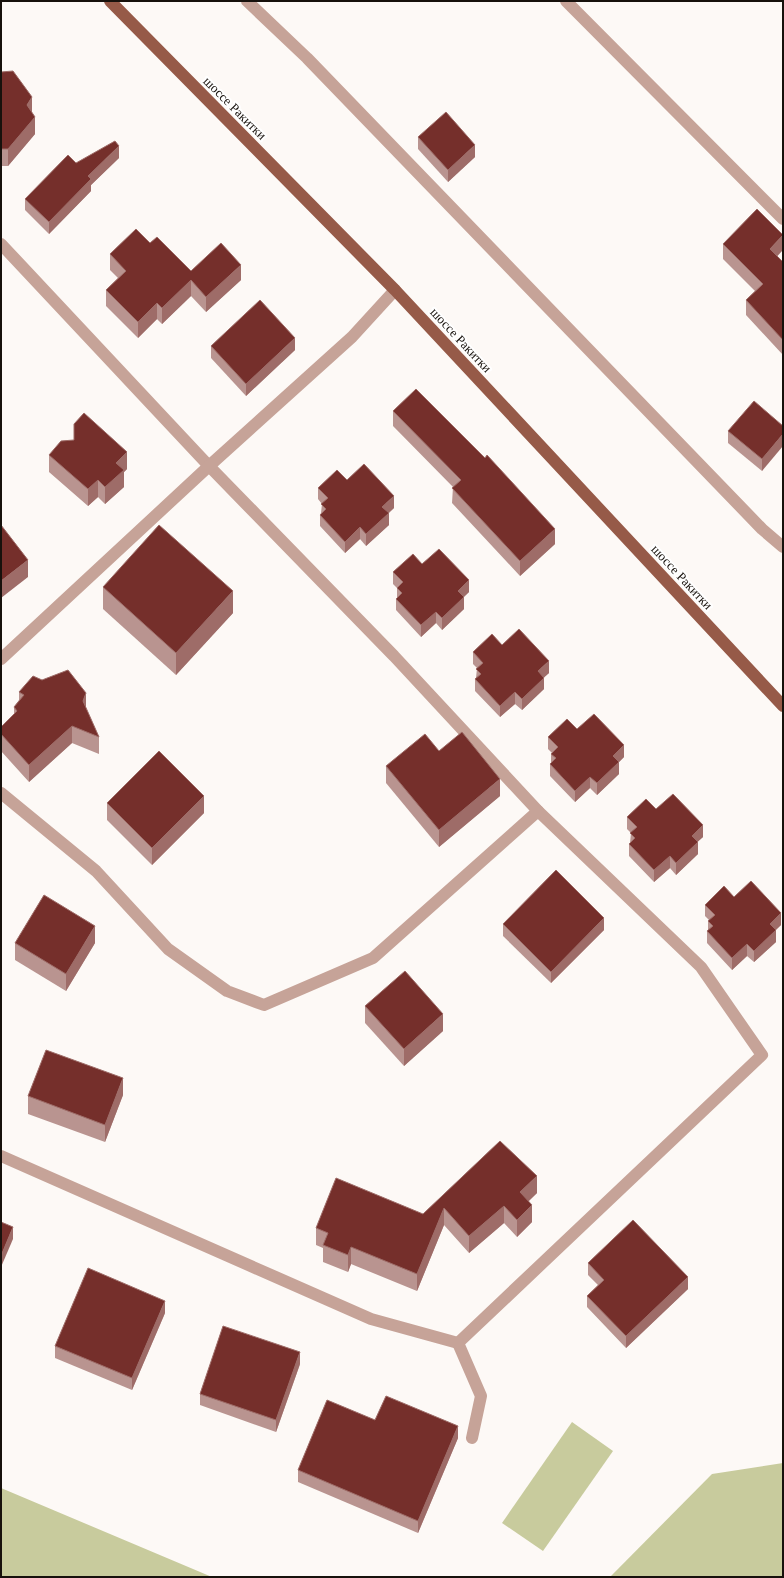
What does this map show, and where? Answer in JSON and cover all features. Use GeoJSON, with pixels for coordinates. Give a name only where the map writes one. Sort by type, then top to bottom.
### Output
{"type":"FeatureCollection","features":[{"type":"Feature","properties":{"kind":"main road","name":"шоссе Ракитки"},"geometry":{"type":"LineString","coordinates":[[110,1],[395,290],[783,706]]}},
{"type":"Feature","properties":{"kind":"street"},"geometry":{"type":"LineString","coordinates":[[247,1],[307,58],[762,529],[783,547]]}},
{"type":"Feature","properties":{"kind":"street"},"geometry":{"type":"LineString","coordinates":[[566,1],[783,219]]}},
{"type":"Feature","properties":{"kind":"street"},"geometry":{"type":"LineString","coordinates":[[1,244],[209,466],[394,656],[538,811],[701,967],[762,1055],[458,1343]]}},
{"type":"Feature","properties":{"kind":"street"},"geometry":{"type":"LineString","coordinates":[[1,659],[209,466],[352,337],[395,290]]}},
{"type":"Feature","properties":{"kind":"street"},"geometry":{"type":"LineString","coordinates":[[1,793],[96,871],[168,949],[227,991],[264,1005],[373,958],[538,811]]}},
{"type":"Feature","properties":{"kind":"street"},"geometry":{"type":"LineString","coordinates":[[1,1156],[371,1319],[458,1343]]}},
{"type":"Feature","properties":{"kind":"street"},"geometry":{"type":"LineString","coordinates":[[458,1343],[481,1396],[472,1438]]}},
{"type":"Feature","properties":{"kind":"green space"},"geometry":{"type":"Polygon","coordinates":[[[572,1422],[613,1451],[543,1551],[502,1523],[572,1422]]]}},
{"type":"Feature","properties":{"kind":"green space"},"geometry":{"type":"Polygon","coordinates":[[[783,1463],[783,1577],[610,1577],[712,1474],[783,1463]]]}},
{"type":"Feature","properties":{"kind":"green space"},"geometry":{"type":"Polygon","coordinates":[[[1,1488],[212,1577],[1,1577],[1,1488]]]}},
{"type":"Feature","properties":{"kind":"building"},"geometry":{"type":"Polygon","coordinates":[[[13,71],[32,97],[27,105],[35,117],[8,149],[1,149],[1,72],[13,71]]]}},
{"type":"Feature","properties":{"kind":"building"},"geometry":{"type":"Polygon","coordinates":[[[446,112],[475,145],[448,170],[418,137],[446,112]]]}},
{"type":"Feature","properties":{"kind":"building"},"geometry":{"type":"Polygon","coordinates":[[[115,141],[119,146],[88,176],[91,179],[49,222],[25,199],[68,155],[76,163],[115,141]]]}},
{"type":"Feature","properties":{"kind":"building"},"geometry":{"type":"Polygon","coordinates":[[[757,209],[783,235],[770,249],[783,262],[783,340],[746,300],[763,284],[723,244],[757,209]]]}},
{"type":"Feature","properties":{"kind":"building"},"geometry":{"type":"Polygon","coordinates":[[[136,229],[150,243],[157,237],[191,271],[221,243],[241,265],[206,297],[191,280],[162,308],[157,303],[138,322],[106,290],[126,271],[110,254],[136,229]]]}},
{"type":"Feature","properties":{"kind":"building"},"geometry":{"type":"Polygon","coordinates":[[[260,300],[295,338],[246,384],[211,346],[260,300]]]}},
{"type":"Feature","properties":{"kind":"building"},"geometry":{"type":"Polygon","coordinates":[[[416,389],[485,458],[487,455],[555,529],[520,561],[452,488],[461,480],[393,411],[416,389]]]}},
{"type":"Feature","properties":{"kind":"building"},"geometry":{"type":"Polygon","coordinates":[[[754,401],[783,426],[783,434],[762,459],[728,431],[754,401]]]}},
{"type":"Feature","properties":{"kind":"building"},"geometry":{"type":"Polygon","coordinates":[[[84,413],[127,452],[116,463],[124,470],[105,487],[98,480],[88,489],[49,455],[61,441],[74,440],[74,424],[84,413]]]}},
{"type":"Feature","properties":{"kind":"building"},"geometry":{"type":"Polygon","coordinates":[[[364,464],[394,496],[382,507],[389,513],[366,534],[360,527],[345,542],[320,515],[326,509],[321,504],[328,498],[318,488],[337,470],[347,480],[364,464]]]}},
{"type":"Feature","properties":{"kind":"building"},"geometry":{"type":"Polygon","coordinates":[[[1,525],[28,560],[1,581],[1,525]]]}},
{"type":"Feature","properties":{"kind":"building"},"geometry":{"type":"Polygon","coordinates":[[[159,525],[233,591],[176,653],[103,587],[159,525]]]}},
{"type":"Feature","properties":{"kind":"building"},"geometry":{"type":"Polygon","coordinates":[[[439,549],[469,580],[458,591],[464,597],[442,618],[436,612],[421,625],[396,599],[402,593],[397,588],[403,582],[393,572],[413,554],[422,564],[439,549]]]}},
{"type":"Feature","properties":{"kind":"building"},"geometry":{"type":"Polygon","coordinates":[[[519,629],[549,661],[538,671],[544,678],[522,699],[515,692],[500,706],[475,679],[481,674],[476,669],[483,663],[473,652],[492,634],[502,645],[519,629]]]}},
{"type":"Feature","properties":{"kind":"building"},"geometry":{"type":"Polygon","coordinates":[[[68,670],[86,693],[83,701],[99,737],[72,726],[29,765],[1,734],[1,727],[17,711],[14,707],[24,695],[19,692],[33,676],[42,680],[68,670]]]}},
{"type":"Feature","properties":{"kind":"building"},"geometry":{"type":"Polygon","coordinates":[[[594,714],[624,745],[613,756],[619,762],[597,783],[590,777],[575,791],[550,764],[556,758],[551,754],[558,747],[548,737],[567,719],[577,729],[594,714]]]}},
{"type":"Feature","properties":{"kind":"building"},"geometry":{"type":"Polygon","coordinates":[[[462,732],[500,779],[439,830],[386,766],[425,734],[439,751],[462,732]]]}},
{"type":"Feature","properties":{"kind":"building"},"geometry":{"type":"Polygon","coordinates":[[[159,751],[204,796],[152,848],[107,803],[159,751]]]}},
{"type":"Feature","properties":{"kind":"building"},"geometry":{"type":"Polygon","coordinates":[[[673,794],[703,825],[692,836],[698,842],[676,863],[670,856],[654,870],[629,844],[635,838],[630,833],[637,827],[627,817],[646,799],[656,809],[673,794]]]}},
{"type":"Feature","properties":{"kind":"building"},"geometry":{"type":"Polygon","coordinates":[[[556,870],[604,918],[551,972],[503,924],[556,870]]]}},
{"type":"Feature","properties":{"kind":"building"},"geometry":{"type":"Polygon","coordinates":[[[751,881],[781,913],[770,924],[776,930],[754,951],[747,944],[732,958],[707,931],[713,926],[708,921],[715,915],[705,905],[724,886],[734,897],[751,881]]]}},
{"type":"Feature","properties":{"kind":"building"},"geometry":{"type":"Polygon","coordinates":[[[44,895],[95,926],[66,974],[15,943],[44,895]]]}},
{"type":"Feature","properties":{"kind":"building"},"geometry":{"type":"Polygon","coordinates":[[[405,971],[443,1014],[404,1049],[365,1006],[405,971]]]}},
{"type":"Feature","properties":{"kind":"building"},"geometry":{"type":"Polygon","coordinates":[[[46,1050],[123,1078],[105,1125],[28,1096],[46,1050]]]}},
{"type":"Feature","properties":{"kind":"building"},"geometry":{"type":"Polygon","coordinates":[[[500,1141],[537,1176],[520,1192],[532,1205],[517,1220],[504,1206],[469,1236],[444,1208],[417,1274],[351,1247],[348,1255],[323,1245],[328,1233],[316,1228],[336,1178],[423,1214],[500,1141]]]}},
{"type":"Feature","properties":{"kind":"building"},"geometry":{"type":"Polygon","coordinates":[[[633,1220],[688,1277],[626,1336],[587,1296],[604,1280],[588,1263],[633,1220]]]}},
{"type":"Feature","properties":{"kind":"building"},"geometry":{"type":"Polygon","coordinates":[[[1,1222],[13,1227],[1,1256],[1,1222]]]}},
{"type":"Feature","properties":{"kind":"building"},"geometry":{"type":"Polygon","coordinates":[[[88,1268],[165,1301],[132,1378],[55,1346],[88,1268]]]}},
{"type":"Feature","properties":{"kind":"building"},"geometry":{"type":"Polygon","coordinates":[[[223,1326],[300,1352],[276,1420],[200,1394],[223,1326]]]}},
{"type":"Feature","properties":{"kind":"building"},"geometry":{"type":"Polygon","coordinates":[[[386,1396],[458,1426],[418,1521],[298,1470],[327,1400],[375,1420],[386,1396]]]}}]}
